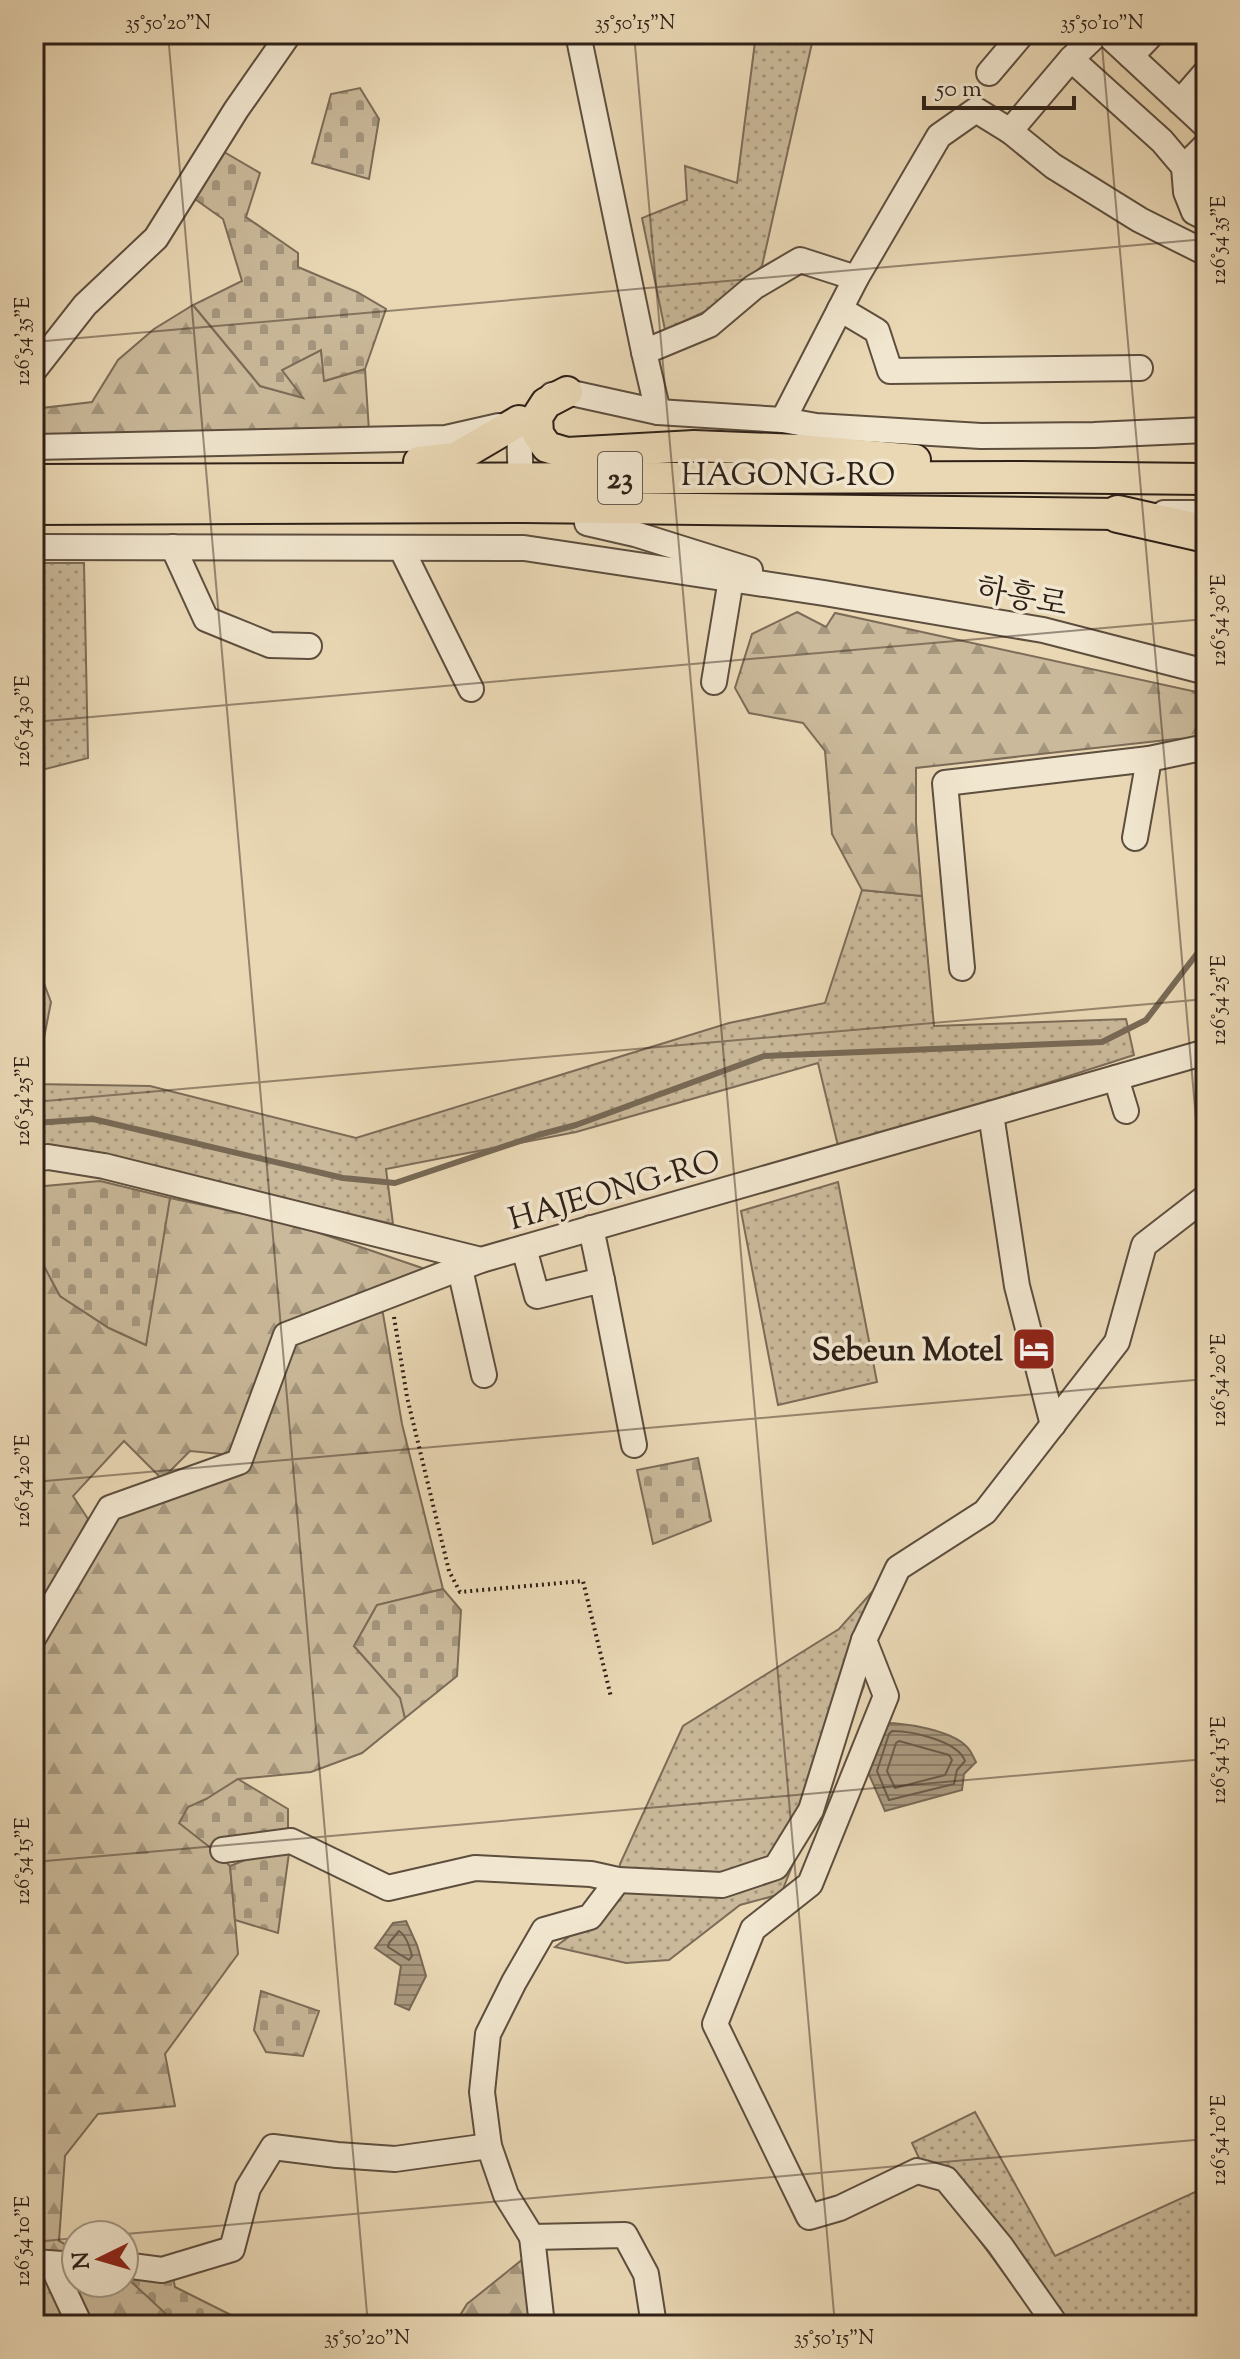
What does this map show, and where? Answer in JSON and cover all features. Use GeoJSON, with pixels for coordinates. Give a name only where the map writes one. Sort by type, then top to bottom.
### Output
{"type":"FeatureCollection","features":[{"type":"Feature","properties":{"kind":"highway","name":"23"},"geometry":{"type":"LineString","coordinates":[[1118,514],[1206,534]]}},
{"type":"Feature","properties":{"kind":"main road"},"geometry":{"type":"LineString","coordinates":[[567,392],[546,403],[537,417],[538,434],[547,447],[567,453],[694,446],[799,450],[1116,478]]}},
{"type":"Feature","properties":{"kind":"main road"},"geometry":{"type":"LineString","coordinates":[[248,479],[456,458],[519,421]]}},
{"type":"Feature","properties":{"kind":"main road","name":"HAGONG-RO"},"geometry":{"type":"LineString","coordinates":[[34,509],[521,493],[1116,478],[1206,479]]}},
{"type":"Feature","properties":{"kind":"main road","name":"HAGONG-RO"},"geometry":{"type":"LineString","coordinates":[[34,480],[248,479],[521,493],[585,508],[1118,514]]}},
{"type":"Feature","properties":{"kind":"street"},"geometry":{"type":"LineString","coordinates":[[34,370],[85,305],[156,238],[236,110],[289,34]]}},
{"type":"Feature","properties":{"kind":"street"},"geometry":{"type":"LineString","coordinates":[[578,34],[658,412]]}},
{"type":"Feature","properties":{"kind":"street"},"geometry":{"type":"LineString","coordinates":[[989,73],[1022,34]]}},
{"type":"Feature","properties":{"kind":"street"},"geometry":{"type":"LineString","coordinates":[[1010,131],[1071,59],[1097,34]]}},
{"type":"Feature","properties":{"kind":"street"},"geometry":{"type":"LineString","coordinates":[[1107,34],[1206,126]]}},
{"type":"Feature","properties":{"kind":"street"},"geometry":{"type":"LineString","coordinates":[[1131,56],[1152,34]]}},
{"type":"Feature","properties":{"kind":"street"},"geometry":{"type":"LineString","coordinates":[[1071,59],[1162,141],[1184,167],[1186,192],[1194,212],[1206,218]]}},
{"type":"Feature","properties":{"kind":"street"},"geometry":{"type":"LineString","coordinates":[[1180,102],[1206,72]]}},
{"type":"Feature","properties":{"kind":"street"},"geometry":{"type":"LineString","coordinates":[[783,420],[856,278],[939,136],[976,110],[1010,131],[1065,174],[1140,220],[1206,253]]}},
{"type":"Feature","properties":{"kind":"street"},"geometry":{"type":"LineString","coordinates":[[1184,167],[1206,145]]}},
{"type":"Feature","properties":{"kind":"street"},"geometry":{"type":"LineString","coordinates":[[644,352],[709,325],[754,287],[800,260],[856,278]]}},
{"type":"Feature","properties":{"kind":"street"},"geometry":{"type":"LineString","coordinates":[[840,309],[877,331],[890,371],[1140,368]]}},
{"type":"Feature","properties":{"kind":"street"},"geometry":{"type":"LineString","coordinates":[[34,447],[446,438],[519,421],[537,398],[567,392],[658,412],[981,436],[1206,430]]}},
{"type":"Feature","properties":{"kind":"street"},"geometry":{"type":"LineString","coordinates":[[519,421],[521,493]]}},
{"type":"Feature","properties":{"kind":"street"},"geometry":{"type":"LineString","coordinates":[[585,508],[587,523],[635,534],[824,593]]}},
{"type":"Feature","properties":{"kind":"street","name":"HAGONG-RO"},"geometry":{"type":"LineString","coordinates":[[1118,514],[1206,513]]}},
{"type":"Feature","properties":{"kind":"street"},"geometry":{"type":"LineString","coordinates":[[34,547],[524,548],[824,593]]}},
{"type":"Feature","properties":{"kind":"street"},"geometry":{"type":"LineString","coordinates":[[173,547],[206,619],[270,645],[309,646]]}},
{"type":"Feature","properties":{"kind":"street"},"geometry":{"type":"LineString","coordinates":[[401,548],[471,689]]}},
{"type":"Feature","properties":{"kind":"street"},"geometry":{"type":"LineString","coordinates":[[714,682],[731,579]]}},
{"type":"Feature","properties":{"kind":"street","name":"하흥로"},"geometry":{"type":"LineString","coordinates":[[824,593],[1043,630],[1206,672]]}},
{"type":"Feature","properties":{"kind":"street"},"geometry":{"type":"LineString","coordinates":[[962,968],[945,783],[1149,759],[1206,747]]}},
{"type":"Feature","properties":{"kind":"street"},"geometry":{"type":"LineString","coordinates":[[1135,838],[1149,759]]}},
{"type":"Feature","properties":{"kind":"street","name":"HAJEONG-RO"},"geometry":{"type":"LineString","coordinates":[[34,1159],[48,1157],[104,1166],[470,1264],[1206,1052]]}},
{"type":"Feature","properties":{"kind":"street"},"geometry":{"type":"LineString","coordinates":[[1116,1078],[1126,1111]]}},
{"type":"Feature","properties":{"kind":"street"},"geometry":{"type":"LineString","coordinates":[[991,1114],[1017,1286],[1053,1425]]}},
{"type":"Feature","properties":{"kind":"street"},"geometry":{"type":"LineString","coordinates":[[223,1850],[291,1841],[388,1888],[475,1868],[722,1885],[776,1867],[811,1810],[864,1640],[898,1568],[985,1512],[1117,1342],[1144,1245],[1206,1197]]}},
{"type":"Feature","properties":{"kind":"street"},"geometry":{"type":"LineString","coordinates":[[591,1228],[634,1445]]}},
{"type":"Feature","properties":{"kind":"street"},"geometry":{"type":"LineString","coordinates":[[524,1248],[537,1296],[602,1280]]}},
{"type":"Feature","properties":{"kind":"street"},"geometry":{"type":"LineString","coordinates":[[34,1637],[110,1508],[239,1462],[286,1335],[470,1264],[484,1375]]}},
{"type":"Feature","properties":{"kind":"street"},"geometry":{"type":"LineString","coordinates":[[864,1640],[886,1696],[810,1884],[753,1929],[715,2024],[809,2217],[840,2208],[917,2171],[946,2179],[1000,2245],[1056,2325]]}},
{"type":"Feature","properties":{"kind":"street"},"geometry":{"type":"LineString","coordinates":[[542,2325],[532,2237],[506,2195],[489,2146],[482,2092],[488,2034],[544,1930],[590,1917],[618,1880]]}},
{"type":"Feature","properties":{"kind":"street"},"geometry":{"type":"LineString","coordinates":[[140,2267],[162,2270],[232,2249],[248,2188],[273,2147],[395,2159],[489,2146]]}},
{"type":"Feature","properties":{"kind":"street"},"geometry":{"type":"LineString","coordinates":[[532,2237],[625,2235],[646,2274],[654,2325]]}},
{"type":"Feature","properties":{"kind":"street"},"geometry":{"type":"LineString","coordinates":[[54,2264],[80,2325]]}},
{"type":"Feature","properties":{"kind":"path"},"geometry":{"type":"LineString","coordinates":[[390,1295],[407,1397],[449,1571],[460,1592],[583,1581],[611,1697]]}},
{"type":"Feature","properties":{"kind":"green space"},"geometry":{"type":"Polygon","coordinates":[[[756,34],[814,34],[762,266],[715,307],[665,330],[642,218],[687,200],[685,166],[737,183],[756,34]]]}},
{"type":"Feature","properties":{"kind":"green space"},"geometry":{"type":"Polygon","coordinates":[[[360,88],[379,119],[369,179],[312,163],[331,94],[360,88]]]}},
{"type":"Feature","properties":{"kind":"green space"},"geometry":{"type":"Polygon","coordinates":[[[219,149],[260,173],[246,217],[298,253],[298,267],[357,292],[386,309],[365,369],[324,381],[321,350],[282,370],[303,398],[260,386],[193,305],[242,281],[223,219],[192,197],[219,149]]]}},
{"type":"Feature","properties":{"kind":"green space"},"geometry":{"type":"Polygon","coordinates":[[[193,305],[260,386],[302,397],[281,370],[321,350],[325,381],[365,369],[369,431],[34,437],[34,409],[92,402],[118,360],[154,329],[193,305]]]}},
{"type":"Feature","properties":{"kind":"green space"},"geometry":{"type":"Polygon","coordinates":[[[34,563],[84,563],[88,758],[34,772],[34,563]]]}},
{"type":"Feature","properties":{"kind":"green space"},"geometry":{"type":"Polygon","coordinates":[[[797,612],[826,627],[835,613],[1206,694],[1206,738],[916,768],[916,823],[922,896],[862,890],[832,834],[825,751],[803,723],[749,713],[735,688],[752,634],[797,612]]]}},
{"type":"Feature","properties":{"kind":"green space"},"geometry":{"type":"Polygon","coordinates":[[[862,890],[922,896],[934,1026],[1126,1019],[1134,1055],[839,1150],[818,1063],[576,1132],[386,1169],[393,1224],[41,1144],[34,1145],[34,957],[51,1002],[35,1084],[150,1086],[356,1138],[729,1023],[825,1003],[862,890]]]}},
{"type":"Feature","properties":{"kind":"green space"},"geometry":{"type":"Polygon","coordinates":[[[100,1181],[170,1198],[146,1345],[109,1328],[60,1296],[34,1252],[34,1187],[100,1181]]]}},
{"type":"Feature","properties":{"kind":"green space"},"geometry":{"type":"Polygon","coordinates":[[[838,1182],[877,1382],[778,1405],[741,1211],[838,1182]]]}},
{"type":"Feature","properties":{"kind":"green space"},"geometry":{"type":"Polygon","coordinates":[[[170,1198],[293,1224],[425,1269],[281,1334],[231,1455],[190,1451],[162,1479],[124,1441],[73,1496],[88,1519],[34,1620],[34,1252],[37,1252],[60,1296],[109,1328],[146,1345],[160,1238],[170,1198]]]}},
{"type":"Feature","properties":{"kind":"green space"},"geometry":{"type":"Polygon","coordinates":[[[382,1308],[402,1424],[443,1589],[377,1605],[354,1646],[401,1698],[405,1718],[362,1753],[311,1772],[238,1779],[206,1802],[212,1849],[230,1866],[238,1954],[165,2054],[175,2106],[98,2114],[65,2156],[59,2241],[60,2299],[140,2299],[140,2289],[166,2313],[153,2325],[34,2325],[34,1652],[114,1515],[244,1472],[292,1344],[382,1308]]]}},
{"type":"Feature","properties":{"kind":"green space"},"geometry":{"type":"Polygon","coordinates":[[[698,1458],[711,1521],[653,1544],[637,1470],[698,1458]]]}},
{"type":"Feature","properties":{"kind":"green space"},"geometry":{"type":"Polygon","coordinates":[[[443,1589],[461,1610],[457,1676],[405,1718],[400,1698],[354,1646],[377,1605],[443,1589]]]}},
{"type":"Feature","properties":{"kind":"green space"},"geometry":{"type":"Polygon","coordinates":[[[872,1592],[864,1686],[781,1894],[740,1905],[669,1960],[626,1963],[555,1947],[616,1902],[620,1864],[683,1726],[839,1629],[872,1592]]]}},
{"type":"Feature","properties":{"kind":"green space"},"geometry":{"type":"Polygon","coordinates":[[[238,1779],[288,1809],[288,1833],[212,1849],[179,1823],[188,1807],[238,1779]]]}},
{"type":"Feature","properties":{"kind":"green space"},"geometry":{"type":"Polygon","coordinates":[[[289,1853],[278,1933],[235,1920],[230,1866],[258,1855],[289,1853]]]}},
{"type":"Feature","properties":{"kind":"green space"},"geometry":{"type":"Polygon","coordinates":[[[261,1991],[319,2011],[303,2056],[266,2052],[254,2030],[261,1991]]]}},
{"type":"Feature","properties":{"kind":"green space"},"geometry":{"type":"Polygon","coordinates":[[[975,2112],[1055,2256],[1206,2187],[1206,2325],[1042,2325],[941,2188],[918,2180],[919,2158],[912,2143],[975,2112]]]}},
{"type":"Feature","properties":{"kind":"green space"},"geometry":{"type":"Polygon","coordinates":[[[523,2259],[532,2325],[454,2325],[467,2304],[523,2259]]]}},
{"type":"Feature","properties":{"kind":"green space"},"geometry":{"type":"Polygon","coordinates":[[[172,2273],[175,2287],[235,2317],[224,2325],[153,2325],[165,2313],[140,2290],[140,2274],[172,2273]]]}},
{"type":"Feature","properties":{"kind":"water"},"geometry":{"type":"Polygon","coordinates":[[[884,1723],[939,1732],[966,1746],[976,1762],[964,1774],[962,1790],[885,1811],[868,1772],[884,1723]]]}},
{"type":"Feature","properties":{"kind":"water"},"geometry":{"type":"Polygon","coordinates":[[[406,1921],[426,1976],[409,2010],[395,2004],[401,1966],[375,1948],[393,1923],[406,1921]]]}},
{"type":"Feature","properties":{"kind":"waterway"},"geometry":{"type":"LineString","coordinates":[[34,1123],[93,1119],[343,1178],[395,1183],[576,1125],[764,1056],[1102,1042],[1146,1020],[1206,942]]}},
{"type":"Feature","properties":{"kind":"place","name":"Sebeun Motel"},"geometry":{"type":"Point","coordinates":[1034,1349]}}]}
